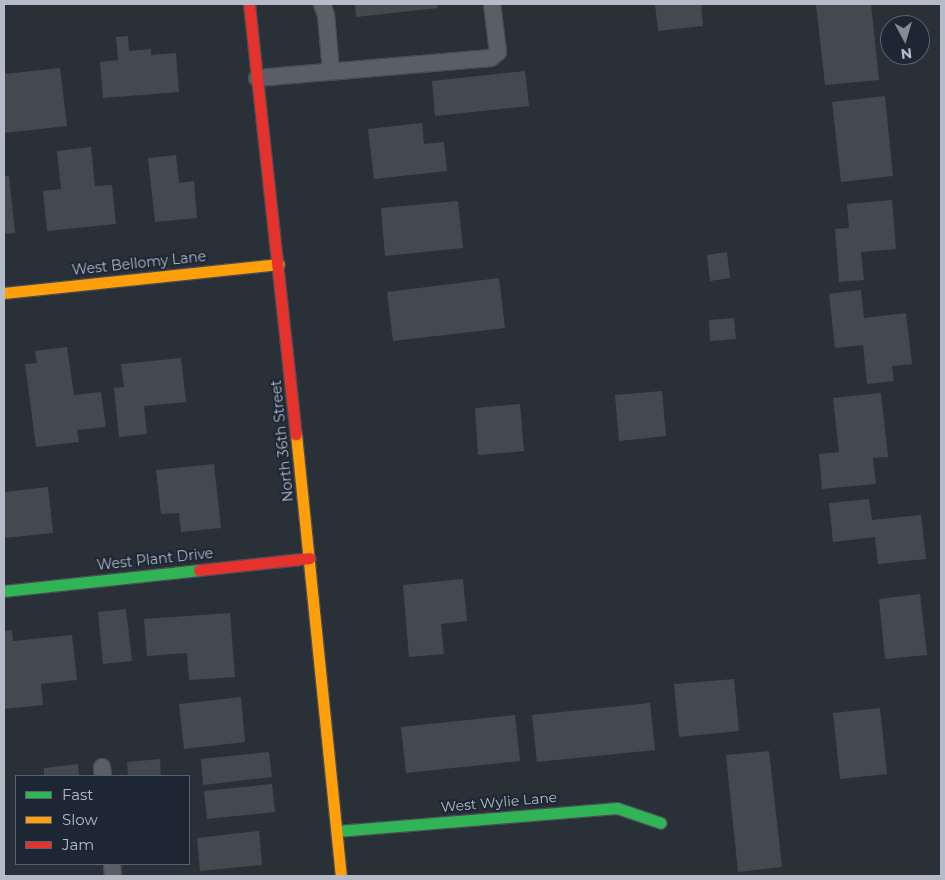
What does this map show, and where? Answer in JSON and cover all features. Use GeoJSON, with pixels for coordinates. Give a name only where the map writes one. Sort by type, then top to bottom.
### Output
{"type":"FeatureCollection","features":[{"type":"Feature","properties":{"kind":"street","name":"North 36th Street"},"geometry":{"type":"LineString","coordinates":[[248,4],[278,264],[341,876]]}},
{"type":"Feature","properties":{"kind":"street","name":"West Bellomy Lane"},"geometry":{"type":"LineString","coordinates":[[4,293],[278,264]]}},
{"type":"Feature","properties":{"kind":"street","name":"West Plant Drive"},"geometry":{"type":"LineString","coordinates":[[4,591],[309,558]]}},
{"type":"Feature","properties":{"kind":"street","name":"West Wylie Lane"},"geometry":{"type":"LineString","coordinates":[[337,831],[617,808],[661,823]]}},
{"type":"Feature","properties":{"kind":"lane"},"geometry":{"type":"LineString","coordinates":[[322,4],[326,15],[331,71]]}},
{"type":"Feature","properties":{"kind":"lane"},"geometry":{"type":"LineString","coordinates":[[257,78],[491,58],[498,52],[492,4]]}},
{"type":"Feature","properties":{"kind":"building"},"geometry":{"type":"Polygon","coordinates":[[[355,4],[437,4],[438,8],[356,17],[355,4]]]}},
{"type":"Feature","properties":{"kind":"building"},"geometry":{"type":"Polygon","coordinates":[[[655,4],[701,4],[703,26],[658,31],[655,4]]]}},
{"type":"Feature","properties":{"kind":"building"},"geometry":{"type":"Polygon","coordinates":[[[816,4],[871,4],[879,80],[825,85],[816,4]]]}},
{"type":"Feature","properties":{"kind":"building"},"geometry":{"type":"Polygon","coordinates":[[[128,36],[129,51],[151,49],[151,55],[176,53],[179,92],[103,98],[100,62],[118,60],[116,37],[128,36]]]}},
{"type":"Feature","properties":{"kind":"building"},"geometry":{"type":"Polygon","coordinates":[[[60,68],[67,126],[4,133],[4,74],[60,68]]]}},
{"type":"Feature","properties":{"kind":"building"},"geometry":{"type":"Polygon","coordinates":[[[525,71],[529,106],[435,116],[432,81],[525,71]]]}},
{"type":"Feature","properties":{"kind":"building"},"geometry":{"type":"Polygon","coordinates":[[[885,96],[893,176],[841,182],[832,102],[885,96]]]}},
{"type":"Feature","properties":{"kind":"building"},"geometry":{"type":"Polygon","coordinates":[[[422,123],[424,144],[444,142],[447,171],[374,179],[368,129],[422,123]]]}},
{"type":"Feature","properties":{"kind":"building"},"geometry":{"type":"Polygon","coordinates":[[[91,147],[95,186],[112,185],[116,224],[47,231],[43,191],[61,189],[57,151],[91,147]]]}},
{"type":"Feature","properties":{"kind":"building"},"geometry":{"type":"Polygon","coordinates":[[[176,155],[179,183],[194,181],[197,218],[155,222],[148,158],[176,155]]]}},
{"type":"Feature","properties":{"kind":"building"},"geometry":{"type":"Polygon","coordinates":[[[4,176],[9,176],[15,233],[4,234],[4,176]]]}},
{"type":"Feature","properties":{"kind":"building"},"geometry":{"type":"Polygon","coordinates":[[[892,200],[896,249],[861,252],[864,280],[839,282],[835,229],[849,228],[847,204],[892,200]]]}},
{"type":"Feature","properties":{"kind":"building"},"geometry":{"type":"Polygon","coordinates":[[[458,201],[463,248],[385,256],[381,208],[458,201]]]}},
{"type":"Feature","properties":{"kind":"building"},"geometry":{"type":"Polygon","coordinates":[[[727,252],[730,278],[710,281],[707,255],[727,252]]]}},
{"type":"Feature","properties":{"kind":"building"},"geometry":{"type":"Polygon","coordinates":[[[499,278],[505,328],[393,341],[387,292],[499,278]]]}},
{"type":"Feature","properties":{"kind":"building"},"geometry":{"type":"Polygon","coordinates":[[[861,290],[864,318],[906,313],[912,364],[892,366],[894,381],[867,384],[863,345],[835,348],[829,294],[861,290]]]}},
{"type":"Feature","properties":{"kind":"building"},"geometry":{"type":"Polygon","coordinates":[[[734,318],[736,339],[710,341],[709,320],[734,318]]]}},
{"type":"Feature","properties":{"kind":"building"},"geometry":{"type":"Polygon","coordinates":[[[67,347],[74,395],[101,392],[106,427],[77,430],[79,442],[36,447],[25,364],[37,363],[35,351],[67,347]]]}},
{"type":"Feature","properties":{"kind":"building"},"geometry":{"type":"Polygon","coordinates":[[[181,358],[186,402],[144,406],[147,434],[119,437],[114,388],[124,387],[121,364],[181,358]]]}},
{"type":"Feature","properties":{"kind":"building"},"geometry":{"type":"Polygon","coordinates":[[[662,391],[666,436],[619,441],[615,395],[662,391]]]}},
{"type":"Feature","properties":{"kind":"building"},"geometry":{"type":"Polygon","coordinates":[[[881,393],[888,457],[873,458],[876,484],[822,489],[819,454],[839,452],[833,398],[881,393]]]}},
{"type":"Feature","properties":{"kind":"building"},"geometry":{"type":"Polygon","coordinates":[[[520,404],[524,451],[478,455],[475,408],[520,404]]]}},
{"type":"Feature","properties":{"kind":"building"},"geometry":{"type":"Polygon","coordinates":[[[214,464],[221,528],[181,532],[179,513],[161,514],[156,470],[214,464]]]}},
{"type":"Feature","properties":{"kind":"building"},"geometry":{"type":"Polygon","coordinates":[[[48,487],[53,533],[4,538],[4,492],[48,487]]]}},
{"type":"Feature","properties":{"kind":"building"},"geometry":{"type":"Polygon","coordinates":[[[869,499],[872,520],[921,515],[926,559],[878,564],[875,537],[833,542],[829,503],[869,499]]]}},
{"type":"Feature","properties":{"kind":"building"},"geometry":{"type":"Polygon","coordinates":[[[463,579],[467,621],[441,624],[444,654],[409,657],[403,585],[463,579]]]}},
{"type":"Feature","properties":{"kind":"building"},"geometry":{"type":"Polygon","coordinates":[[[920,594],[927,655],[885,659],[879,599],[920,594]]]}},
{"type":"Feature","properties":{"kind":"building"},"geometry":{"type":"Polygon","coordinates":[[[126,609],[132,661],[103,664],[98,612],[126,609]]]}},
{"type":"Feature","properties":{"kind":"building"},"geometry":{"type":"Polygon","coordinates":[[[230,613],[235,677],[189,680],[187,653],[147,656],[144,619],[230,613]]]}},
{"type":"Feature","properties":{"kind":"building"},"geometry":{"type":"Polygon","coordinates":[[[12,630],[13,641],[72,635],[77,680],[41,684],[43,705],[4,709],[4,631],[12,630]]]}},
{"type":"Feature","properties":{"kind":"building"},"geometry":{"type":"Polygon","coordinates":[[[734,679],[739,731],[679,737],[674,684],[734,679]]]}},
{"type":"Feature","properties":{"kind":"building"},"geometry":{"type":"Polygon","coordinates":[[[241,697],[245,742],[184,749],[179,704],[241,697]]]}},
{"type":"Feature","properties":{"kind":"building"},"geometry":{"type":"Polygon","coordinates":[[[650,703],[655,750],[537,762],[532,715],[650,703]]]}},
{"type":"Feature","properties":{"kind":"building"},"geometry":{"type":"Polygon","coordinates":[[[880,708],[887,774],[840,779],[833,713],[880,708]]]}},
{"type":"Feature","properties":{"kind":"building"},"geometry":{"type":"Polygon","coordinates":[[[515,715],[520,761],[406,773],[401,727],[515,715]]]}},
{"type":"Feature","properties":{"kind":"building"},"geometry":{"type":"Polygon","coordinates":[[[769,751],[782,867],[738,872],[726,755],[769,751]]]}},
{"type":"Feature","properties":{"kind":"building"},"geometry":{"type":"Polygon","coordinates":[[[269,752],[272,777],[203,785],[201,759],[269,752]]]}},
{"type":"Feature","properties":{"kind":"building"},"geometry":{"type":"Polygon","coordinates":[[[160,759],[161,775],[128,775],[127,762],[160,759]]]}},
{"type":"Feature","properties":{"kind":"building"},"geometry":{"type":"Polygon","coordinates":[[[78,764],[79,775],[44,775],[44,768],[78,764]]]}},
{"type":"Feature","properties":{"kind":"building"},"geometry":{"type":"Polygon","coordinates":[[[272,784],[275,812],[207,819],[204,791],[272,784]]]}},
{"type":"Feature","properties":{"kind":"building"},"geometry":{"type":"Polygon","coordinates":[[[259,831],[262,865],[200,871],[197,838],[259,831]]]}},
{"type":"Feature","properties":{"kind":"traffic: fast"},"geometry":{"type":"LineString","coordinates":[[4,591],[199,570]]}},
{"type":"Feature","properties":{"kind":"traffic: fast"},"geometry":{"type":"LineString","coordinates":[[337,831],[617,808],[661,823]]}},
{"type":"Feature","properties":{"kind":"traffic: slow"},"geometry":{"type":"LineString","coordinates":[[4,293],[278,264]]}},
{"type":"Feature","properties":{"kind":"traffic: slow"},"geometry":{"type":"LineString","coordinates":[[296,434],[341,876]]}},
{"type":"Feature","properties":{"kind":"traffic: jam"},"geometry":{"type":"LineString","coordinates":[[249,4],[296,434]]}},
{"type":"Feature","properties":{"kind":"traffic: jam"},"geometry":{"type":"LineString","coordinates":[[199,570],[309,558]]}}]}
